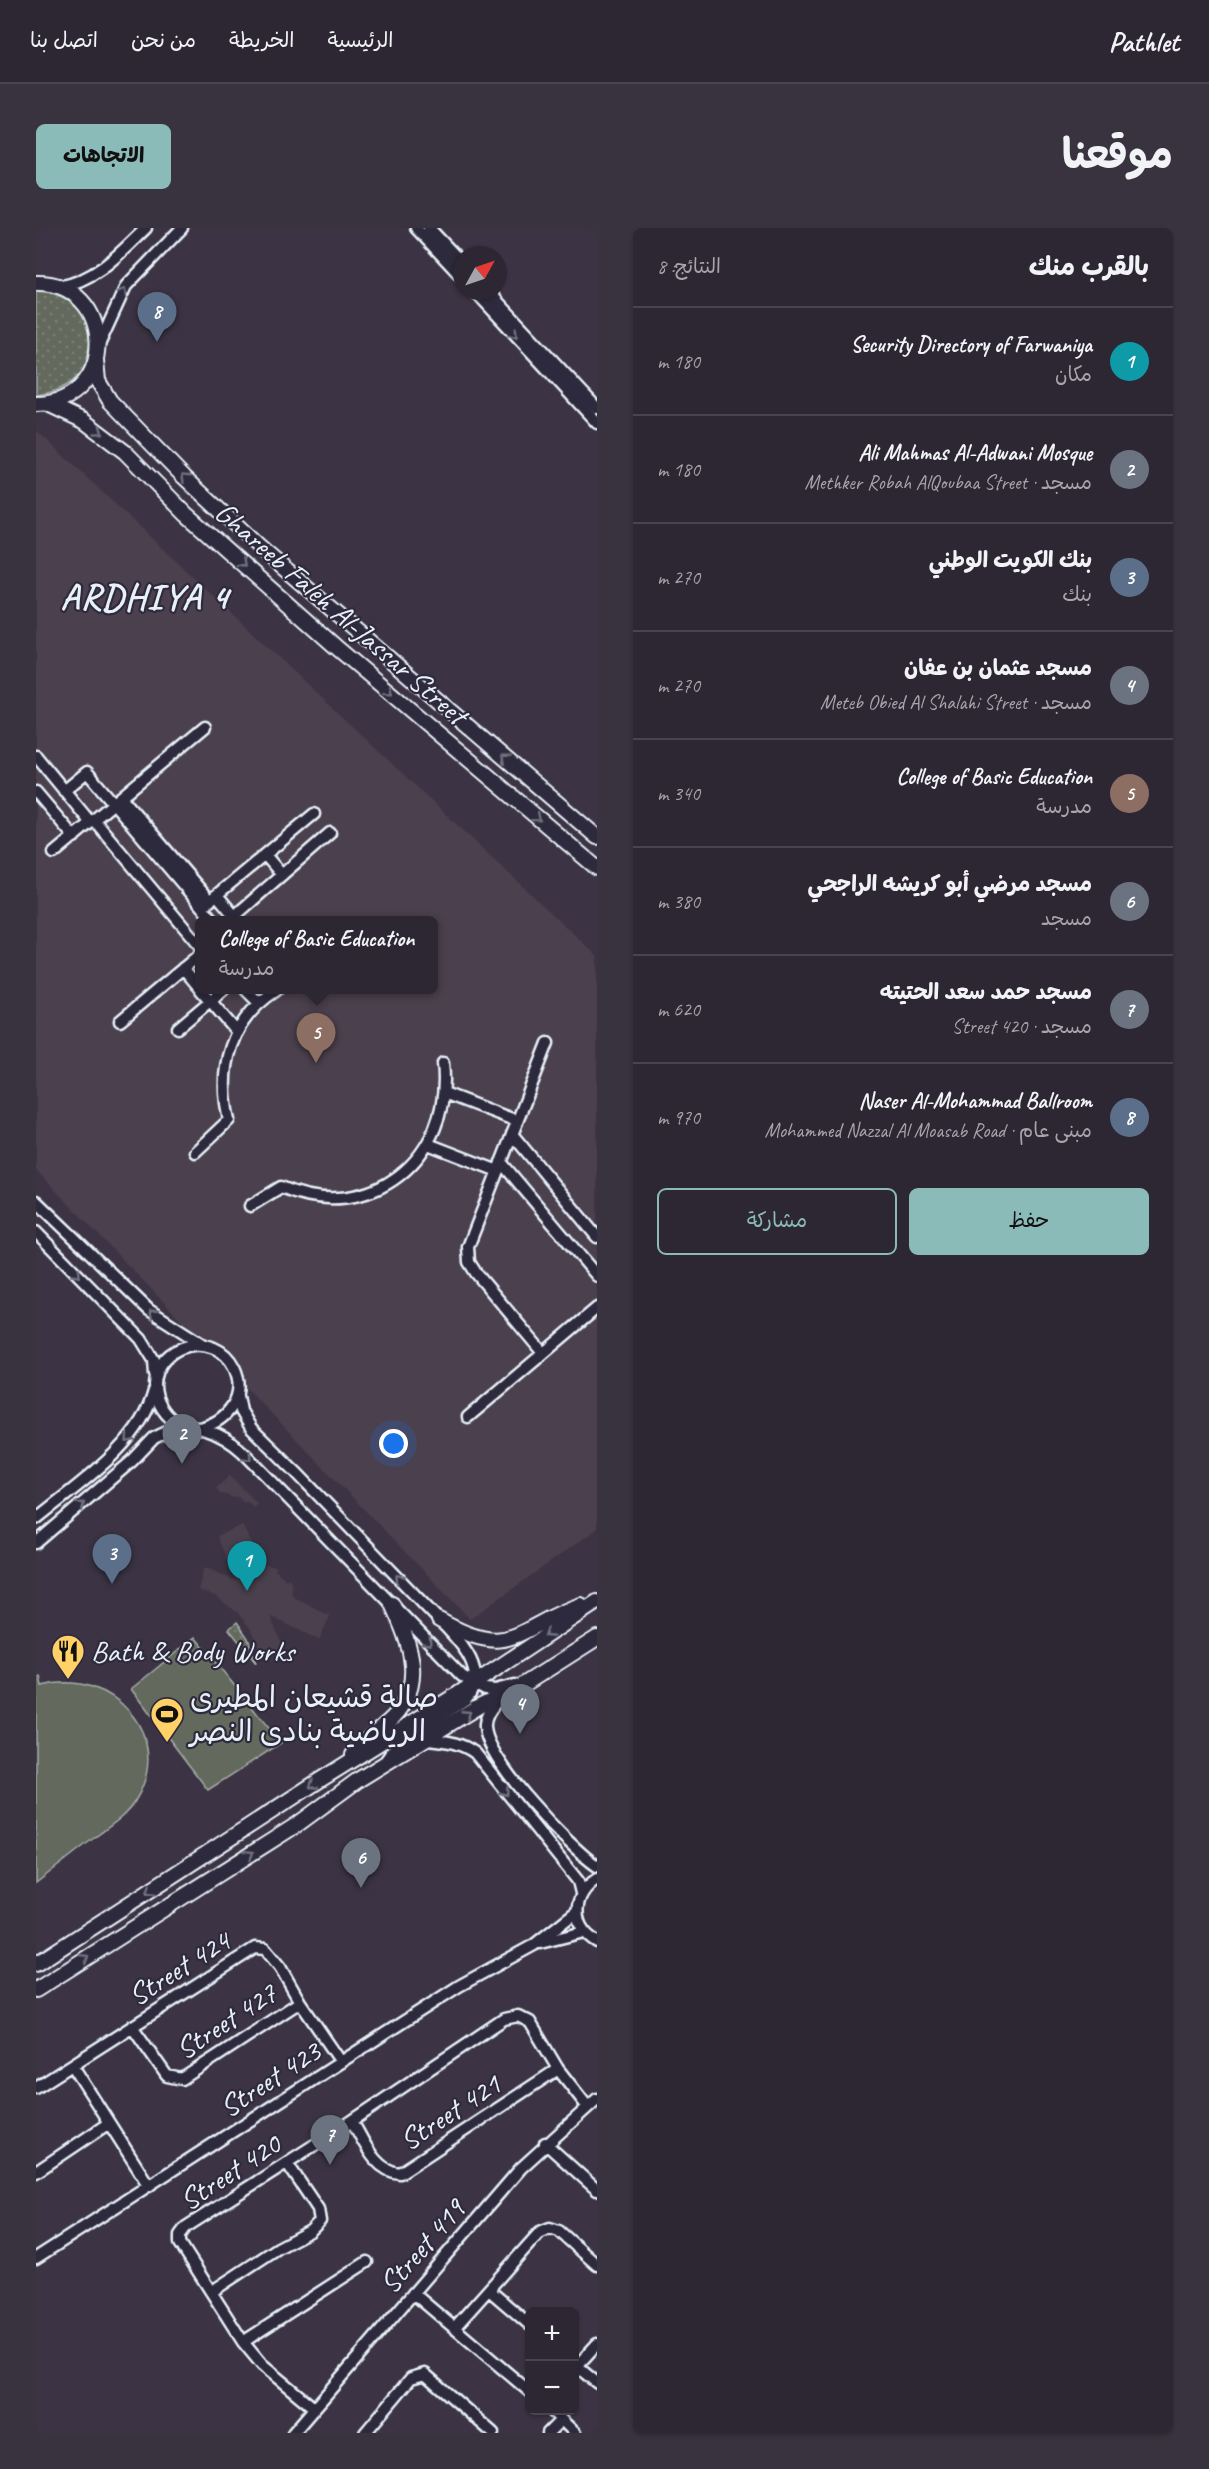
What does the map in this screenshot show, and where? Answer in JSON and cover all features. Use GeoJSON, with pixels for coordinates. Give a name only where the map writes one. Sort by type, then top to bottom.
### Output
{"type":"FeatureCollection","features":[{"type":"Feature","properties":{"kind":"main road"},"geometry":{"type":"LineString","coordinates":[[36,283],[59,287],[75,296],[88,309],[96,326],[99,345],[89,376],[78,389],[64,399],[42,404]]}},
{"type":"Feature","properties":{"kind":"main road","name":"Ghareeb Faleh Al-Jassar Street"},"geometry":{"type":"LineString","coordinates":[[96,360],[98,381],[110,401],[184,477],[259,547],[597,837]]}},
{"type":"Feature","properties":{"kind":"main road","name":"Ghareeb Faleh Al-Jassar Street"},"geometry":{"type":"LineString","coordinates":[[42,404],[84,421],[117,444],[186,514],[301,616],[597,868]]}},
{"type":"Feature","properties":{"kind":"main road"},"geometry":{"type":"LineString","coordinates":[[440,1620],[471,1636],[482,1639],[505,1639],[534,1628],[562,1612],[597,1601]]}},
{"type":"Feature","properties":{"kind":"main road"},"geometry":{"type":"LineString","coordinates":[[36,1964],[597,1601]]}},
{"type":"Feature","properties":{"kind":"main road"},"geometry":{"type":"LineString","coordinates":[[346,1764],[359,1746],[397,1713],[410,1689],[413,1661],[411,1647],[392,1604]]}},
{"type":"Feature","properties":{"kind":"main road"},"geometry":{"type":"LineString","coordinates":[[36,1990],[285,1833],[358,1780],[383,1767],[485,1702],[524,1686],[597,1638]]}},
{"type":"Feature","properties":{"kind":"street"},"geometry":{"type":"LineString","coordinates":[[59,287],[75,284],[106,266],[146,228]]}},
{"type":"Feature","properties":{"kind":"street"},"geometry":{"type":"LineString","coordinates":[[99,345],[126,286],[182,228]]}},
{"type":"Feature","properties":{"kind":"street"},"geometry":{"type":"LineString","coordinates":[[416,228],[453,267]]}},
{"type":"Feature","properties":{"kind":"street"},"geometry":{"type":"LineString","coordinates":[[429,228],[453,253]]}},
{"type":"Feature","properties":{"kind":"street"},"geometry":{"type":"LineString","coordinates":[[483,300],[597,423]]}},
{"type":"Feature","properties":{"kind":"street"},"geometry":{"type":"LineString","coordinates":[[496,300],[597,408]]}},
{"type":"Feature","properties":{"kind":"street"},"geometry":{"type":"LineString","coordinates":[[54,853],[205,727]]}},
{"type":"Feature","properties":{"kind":"street"},"geometry":{"type":"LineString","coordinates":[[36,756],[195,940]]}},
{"type":"Feature","properties":{"kind":"street"},"geometry":{"type":"LineString","coordinates":[[64,790],[87,772],[118,800],[210,901],[230,916]]}},
{"type":"Feature","properties":{"kind":"street"},"geometry":{"type":"LineString","coordinates":[[36,792],[74,837]]}},
{"type":"Feature","properties":{"kind":"street"},"geometry":{"type":"LineString","coordinates":[[210,901],[314,814]]}},
{"type":"Feature","properties":{"kind":"street"},"geometry":{"type":"LineString","coordinates":[[237,916],[330,833]]}},
{"type":"Feature","properties":{"kind":"street"},"geometry":{"type":"LineString","coordinates":[[265,855],[282,875]]}},
{"type":"Feature","properties":{"kind":"street"},"geometry":{"type":"LineString","coordinates":[[210,901],[212,916]]}},
{"type":"Feature","properties":{"kind":"street"},"geometry":{"type":"LineString","coordinates":[[120,1021],[195,958]]}},
{"type":"Feature","properties":{"kind":"street"},"geometry":{"type":"LineString","coordinates":[[183,968],[195,982]]}},
{"type":"Feature","properties":{"kind":"street"},"geometry":{"type":"LineString","coordinates":[[205,994],[237,1032]]}},
{"type":"Feature","properties":{"kind":"street"},"geometry":{"type":"LineString","coordinates":[[178,1028],[218,994]]}},
{"type":"Feature","properties":{"kind":"street"},"geometry":{"type":"LineString","coordinates":[[250,994],[259,1003]]}},
{"type":"Feature","properties":{"kind":"street"},"geometry":{"type":"LineString","coordinates":[[195,1152],[229,1120],[223,1082],[225,1064],[237,1032],[267,994]]}},
{"type":"Feature","properties":{"kind":"street"},"geometry":{"type":"LineString","coordinates":[[543,1353],[476,1273],[467,1256],[468,1246],[548,1043]]}},
{"type":"Feature","properties":{"kind":"street"},"geometry":{"type":"LineString","coordinates":[[250,1206],[280,1187],[320,1198],[345,1197],[369,1192],[399,1176],[428,1144],[442,1111],[443,1063]]}},
{"type":"Feature","properties":{"kind":"street"},"geometry":{"type":"LineString","coordinates":[[444,1093],[517,1121]]}},
{"type":"Feature","properties":{"kind":"street"},"geometry":{"type":"LineString","coordinates":[[512,1134],[597,1237]]}},
{"type":"Feature","properties":{"kind":"street"},"geometry":{"type":"LineString","coordinates":[[428,1144],[500,1167],[597,1276]]}},
{"type":"Feature","properties":{"kind":"street"},"geometry":{"type":"LineString","coordinates":[[36,1201],[149,1310],[203,1345]]}},
{"type":"Feature","properties":{"kind":"street"},"geometry":{"type":"LineString","coordinates":[[36,1232],[141,1339],[154,1360],[155,1382],[163,1410],[181,1425],[199,1428],[218,1435],[243,1452],[450,1665],[473,1683],[490,1690],[512,1685],[524,1686]]}},
{"type":"Feature","properties":{"kind":"street"},"geometry":{"type":"LineString","coordinates":[[468,1417],[597,1308]]}},
{"type":"Feature","properties":{"kind":"street"},"geometry":{"type":"LineString","coordinates":[[36,1519],[125,1444],[144,1418],[159,1367],[173,1352],[192,1344],[215,1349],[226,1356],[236,1373],[242,1412],[251,1428],[440,1620],[471,1658],[475,1670],[473,1683],[466,1699],[392,1749],[383,1767]]}},
{"type":"Feature","properties":{"kind":"street"},"geometry":{"type":"LineString","coordinates":[[199,1428],[220,1421],[229,1413],[238,1393]]}},
{"type":"Feature","properties":{"kind":"street"},"geometry":{"type":"LineString","coordinates":[[36,1542],[132,1461],[154,1438],[181,1425]]}},
{"type":"Feature","properties":{"kind":"street"},"geometry":{"type":"LineString","coordinates":[[499,1698],[486,1719],[487,1742],[523,1790],[559,1832],[585,1858],[597,1866]]}},
{"type":"Feature","properties":{"kind":"street"},"geometry":{"type":"LineString","coordinates":[[427,1739],[464,1746],[475,1753],[578,1881],[581,1893]]}},
{"type":"Feature","properties":{"kind":"street"},"geometry":{"type":"LineString","coordinates":[[475,1753],[474,1748],[477,1743],[487,1742]]}},
{"type":"Feature","properties":{"kind":"street"},"geometry":{"type":"LineString","coordinates":[[597,1879],[581,1893],[576,1912],[584,1932],[597,1942]]}},
{"type":"Feature","properties":{"kind":"street","name":"Street 423"},"geometry":{"type":"LineString","coordinates":[[36,2258],[459,1986],[534,1945],[576,1912]]}},
{"type":"Feature","properties":{"kind":"street","name":"Street 423"},"geometry":{"type":"LineString","coordinates":[[534,1945],[584,1932]]}},
{"type":"Feature","properties":{"kind":"street","name":"Street 424"},"geometry":{"type":"LineString","coordinates":[[36,2088],[255,1948],[261,1947],[280,1967],[300,2002],[341,2062]]}},
{"type":"Feature","properties":{"kind":"street","name":"Street 427"},"geometry":{"type":"LineString","coordinates":[[132,2026],[167,2076],[182,2079],[300,2002]]}},
{"type":"Feature","properties":{"kind":"street","name":"Street 420"},"geometry":{"type":"LineString","coordinates":[[314,2408],[262,2365],[243,2342],[180,2243],[180,2235],[186,2227],[352,2121],[504,2019],[518,2016],[530,2022],[558,2069],[587,2106]]}},
{"type":"Feature","properties":{"kind":"street"},"geometry":{"type":"LineString","coordinates":[[73,2066],[149,2186]]}},
{"type":"Feature","properties":{"kind":"street","name":"Street 421"},"geometry":{"type":"LineString","coordinates":[[352,2121],[378,2164],[388,2172],[400,2173],[558,2069]]}},
{"type":"Feature","properties":{"kind":"street","name":"Street 419"},"geometry":{"type":"LineString","coordinates":[[293,2433],[520,2168],[545,2143],[597,2099]]}},
{"type":"Feature","properties":{"kind":"street"},"geometry":{"type":"LineString","coordinates":[[36,2172],[109,2123]]}},
{"type":"Feature","properties":{"kind":"street"},"geometry":{"type":"LineString","coordinates":[[545,2143],[597,2190]]}},
{"type":"Feature","properties":{"kind":"street"},"geometry":{"type":"LineString","coordinates":[[211,2292],[278,2248],[310,2231],[320,2221],[318,2208],[287,2163]]}},
{"type":"Feature","properties":{"kind":"street"},"geometry":{"type":"LineString","coordinates":[[455,2327],[540,2232],[550,2228],[559,2231],[597,2265]]}},
{"type":"Feature","properties":{"kind":"street"},"geometry":{"type":"LineString","coordinates":[[243,2342],[367,2262]]}},
{"type":"Feature","properties":{"kind":"street"},"geometry":{"type":"LineString","coordinates":[[489,2290],[525,2321]]}},
{"type":"Feature","properties":{"kind":"street"},"geometry":{"type":"LineString","coordinates":[[413,2293],[525,2388]]}},
{"type":"Feature","properties":{"kind":"street"},"geometry":{"type":"LineString","coordinates":[[579,2362],[597,2344]]}},
{"type":"Feature","properties":{"kind":"street"},"geometry":{"type":"LineString","coordinates":[[579,2368],[597,2383]]}},
{"type":"Feature","properties":{"kind":"street"},"geometry":{"type":"LineString","coordinates":[[365,2433],[411,2378],[425,2374],[493,2433]]}},
{"type":"Feature","properties":{"kind":"street"},"geometry":{"type":"LineString","coordinates":[[556,2415],[575,2433]]}},
{"type":"Feature","properties":{"kind":"street"},"geometry":{"type":"LineString","coordinates":[[548,2433],[561,2420]]}},
{"type":"Feature","properties":{"kind":"shaded area"},"geometry":{"type":"Polygon","coordinates":[[[36,430],[597,956],[597,1529],[470,1619],[36,1170],[36,430]]]}},
{"type":"Feature","properties":{"kind":"shaded area"},"geometry":{"type":"Polygon","coordinates":[[[230,1476],[257,1503],[253,1507],[247,1501],[244,1503],[237,1496],[235,1498],[221,1494],[216,1488],[230,1476]]]}},
{"type":"Feature","properties":{"kind":"shaded area"},"geometry":{"type":"Polygon","coordinates":[[[242,1525],[261,1564],[277,1567],[275,1570],[286,1580],[289,1578],[292,1596],[330,1616],[319,1640],[270,1616],[285,1651],[263,1656],[250,1628],[237,1612],[215,1596],[198,1590],[204,1567],[236,1581],[217,1536],[242,1525]]]}},
{"type":"Feature","properties":{"kind":"green space"},"geometry":{"type":"Polygon","coordinates":[[[36,290],[60,296],[77,308],[88,324],[91,343],[88,361],[77,377],[60,389],[36,395],[36,290]]]}},
{"type":"Feature","properties":{"kind":"green space"},"geometry":{"type":"Polygon","coordinates":[[[237,1622],[248,1638],[256,1663],[229,1629],[237,1622]]]}},
{"type":"Feature","properties":{"kind":"green space"},"geometry":{"type":"Polygon","coordinates":[[[195,1637],[281,1743],[208,1790],[131,1689],[195,1637]]]}},
{"type":"Feature","properties":{"kind":"green space"},"geometry":{"type":"Polygon","coordinates":[[[40,1676],[42,1686],[68,1683],[92,1687],[113,1697],[130,1712],[142,1731],[148,1753],[146,1777],[135,1801],[127,1811],[36,1883],[36,1679],[40,1676]]]}},
{"type":"Feature","properties":{"kind":"place","name":"Naser Al-Mohammad Ballroom"},"geometry":{"type":"Point","coordinates":[157,342]}},
{"type":"Feature","properties":{"kind":"place","name":"College of Basic Education"},"geometry":{"type":"Point","coordinates":[316,1063]}},
{"type":"Feature","properties":{"kind":"place","name":"Ali Mahmas Al-Adwani Mosque"},"geometry":{"type":"Point","coordinates":[182,1464]}},
{"type":"Feature","properties":{"kind":"place","name":"بنك الكويت الوطني"},"geometry":{"type":"Point","coordinates":[112,1584]}},
{"type":"Feature","properties":{"kind":"place","name":"Security Directory of Farwaniya"},"geometry":{"type":"Point","coordinates":[247,1591]}},
{"type":"Feature","properties":{"kind":"place","name":"Bath & Body Works"},"geometry":{"type":"Point","coordinates":[68,1680]}},
{"type":"Feature","properties":{"kind":"place","name":"مسجد عثمان بن عفان"},"geometry":{"type":"Point","coordinates":[520,1734]}},
{"type":"Feature","properties":{"kind":"place","name":"صالة قشيعان المطيرى الرياضية بنادى النصر"},"geometry":{"type":"Point","coordinates":[167,1743]}},
{"type":"Feature","properties":{"kind":"place","name":"مسجد مرضي أبو كريشه الراجحي"},"geometry":{"type":"Point","coordinates":[361,1888]}},
{"type":"Feature","properties":{"kind":"place","name":"مسجد حمد سعد الحتيته"},"geometry":{"type":"Point","coordinates":[330,2165]}},
{"type":"Feature","properties":{"kind":"district","name":"ARDHIYA 4"},"geometry":{"type":"Point","coordinates":[145,596]}}]}
